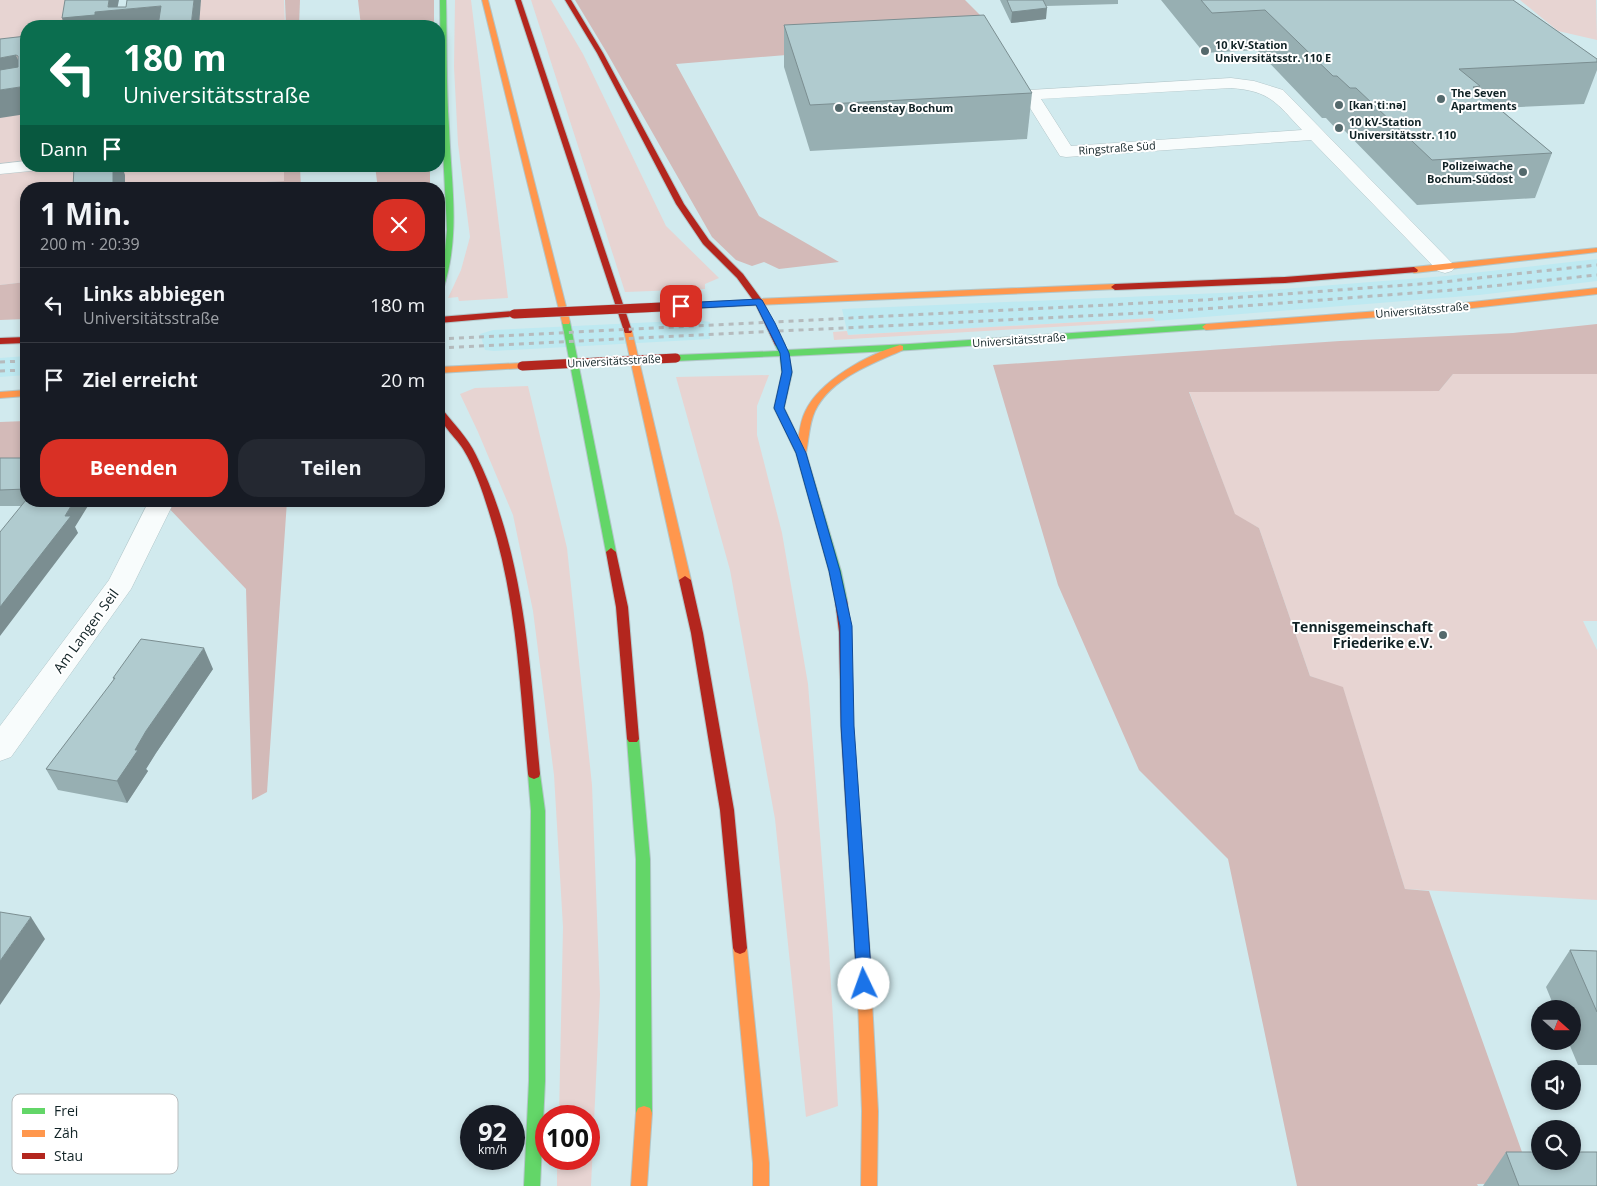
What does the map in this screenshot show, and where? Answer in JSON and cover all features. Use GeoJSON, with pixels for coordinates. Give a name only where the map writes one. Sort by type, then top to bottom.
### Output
{"type":"FeatureCollection","features":[{"type":"Feature","properties":{"kind":"main road"},"geometry":{"type":"LineString","coordinates":[[443,0],[443,20]]}},
{"type":"Feature","properties":{"kind":"main road"},"geometry":{"type":"LineString","coordinates":[[485,0],[570,338],[622,607],[642,860],[644,1110],[639,1186]]}},
{"type":"Feature","properties":{"kind":"main road"},"geometry":{"type":"LineString","coordinates":[[518,0],[628,334],[697,633],[727,810],[761,1163],[761,1186]]}},
{"type":"Feature","properties":{"kind":"main road"},"geometry":{"type":"LineString","coordinates":[[568,0],[600,53],[617,89],[692,224],[706,242],[740,276],[759,302],[771,323],[784,353],[787,372],[779,408],[801,453],[835,571],[846,626],[847,726],[862,929],[870,1102],[869,1186]]}},
{"type":"Feature","properties":{"kind":"main road"},"geometry":{"type":"LineString","coordinates":[[445,97],[452,240],[445,274]]}},
{"type":"Feature","properties":{"kind":"main road"},"geometry":{"type":"LineString","coordinates":[[445,320],[514,314],[759,302],[1285,280],[1597,250]]}},
{"type":"Feature","properties":{"kind":"main road"},"geometry":{"type":"LineString","coordinates":[[445,255],[449,252]]}},
{"type":"Feature","properties":{"kind":"main road","name":"Universitätsstraße"},"geometry":{"type":"LineString","coordinates":[[445,370],[900,348],[1215,327],[1424,310],[1597,291]]}},
{"type":"Feature","properties":{"kind":"main road"},"geometry":{"type":"LineString","coordinates":[[0,341],[20,340]]}},
{"type":"Feature","properties":{"kind":"main road"},"geometry":{"type":"LineString","coordinates":[[801,453],[810,412],[818,397],[842,376],[900,348]]}},
{"type":"Feature","properties":{"kind":"main road"},"geometry":{"type":"LineString","coordinates":[[0,394],[20,393]]}},
{"type":"Feature","properties":{"kind":"main road"},"geometry":{"type":"LineString","coordinates":[[445,419],[470,452],[488,493],[505,550],[518,613],[538,811],[537,1081],[532,1186]]}},
{"type":"Feature","properties":{"kind":"street","name":"Ringstraße Süd"},"geometry":{"type":"LineString","coordinates":[[1230,83],[1259,86],[1276,94],[1316,134],[1066,152],[1030,96],[1230,83]]}},
{"type":"Feature","properties":{"kind":"street"},"geometry":{"type":"LineString","coordinates":[[1316,134],[1446,266]]}},
{"type":"Feature","properties":{"kind":"street"},"geometry":{"type":"LineString","coordinates":[[0,168],[20,167]]}},
{"type":"Feature","properties":{"kind":"street","name":"Am Langen Seil"},"geometry":{"type":"LineString","coordinates":[[0,749],[12,717],[121,583],[159,507]]}},
{"type":"Feature","properties":{"kind":"shaded area"},"geometry":{"type":"Polygon","coordinates":[[[0,0],[112,0],[108,20],[20,20],[20,63],[0,66],[0,0]]]}},
{"type":"Feature","properties":{"kind":"shaded area"},"geometry":{"type":"Polygon","coordinates":[[[138,0],[284,0],[285,20],[136,20],[138,0]]]}},
{"type":"Feature","properties":{"kind":"shaded area"},"geometry":{"type":"Polygon","coordinates":[[[285,0],[300,0],[299,20],[286,20],[285,0]]]}},
{"type":"Feature","properties":{"kind":"shaded area"},"geometry":{"type":"Polygon","coordinates":[[[358,0],[434,0],[434,20],[360,20],[358,0]]]}},
{"type":"Feature","properties":{"kind":"shaded area"},"geometry":{"type":"Polygon","coordinates":[[[455,0],[471,0],[508,298],[459,301],[458,297],[448,298],[461,270],[470,237],[458,144],[454,67],[455,0]]]}},
{"type":"Feature","properties":{"kind":"shaded area"},"geometry":{"type":"Polygon","coordinates":[[[531,0],[551,0],[583,54],[666,226],[719,278],[705,284],[705,289],[625,292],[531,0]]]}},
{"type":"Feature","properties":{"kind":"shaded area"},"geometry":{"type":"Polygon","coordinates":[[[575,0],[965,0],[991,26],[994,38],[676,64],[759,216],[839,262],[779,269],[764,262],[752,266],[736,260],[712,237],[575,0]]]}},
{"type":"Feature","properties":{"kind":"shaded area"},"geometry":{"type":"Polygon","coordinates":[[[1520,0],[1596,0],[1597,40],[1558,31],[1520,0]]]}},
{"type":"Feature","properties":{"kind":"shaded area"},"geometry":{"type":"Polygon","coordinates":[[[20,95],[20,172],[284,172],[284,181],[20,182],[20,283],[0,285],[0,97],[20,95]]]}},
{"type":"Feature","properties":{"kind":"shaded area"},"geometry":{"type":"Polygon","coordinates":[[[284,172],[300,172],[301,182],[266,182],[284,181],[284,172]]]}},
{"type":"Feature","properties":{"kind":"shaded area"},"geometry":{"type":"Polygon","coordinates":[[[376,172],[430,172],[430,182],[377,182],[376,172]]]}},
{"type":"Feature","properties":{"kind":"shaded area"},"geometry":{"type":"Polygon","coordinates":[[[1597,259],[1597,281],[1479,295],[1155,321],[1153,318],[848,335],[842,309],[1244,292],[1446,276],[1597,259]]]}},
{"type":"Feature","properties":{"kind":"shaded area"},"geometry":{"type":"Polygon","coordinates":[[[20,283],[20,319],[0,320],[0,285],[20,283]]]}},
{"type":"Feature","properties":{"kind":"shaded area"},"geometry":{"type":"Polygon","coordinates":[[[1153,318],[1155,321],[834,340],[833,332],[847,331],[848,335],[1153,318]]]}},
{"type":"Feature","properties":{"kind":"shaded area"},"geometry":{"type":"Polygon","coordinates":[[[697,320],[710,322],[710,339],[494,351],[485,350],[480,334],[493,330],[697,320]]]}},
{"type":"Feature","properties":{"kind":"shaded area"},"geometry":{"type":"Polygon","coordinates":[[[1597,324],[1597,374],[1453,374],[1439,391],[1189,392],[1235,514],[1259,528],[1310,676],[1343,687],[1405,889],[1429,891],[1533,1183],[1477,1184],[1478,1186],[1297,1186],[1228,859],[1139,770],[1058,585],[993,365],[1340,341],[1513,333],[1597,324]]]}},
{"type":"Feature","properties":{"kind":"shaded area"},"geometry":{"type":"Polygon","coordinates":[[[20,356],[20,375],[0,377],[0,358],[20,356]]]}},
{"type":"Feature","properties":{"kind":"shaded area","name":"Tennisgemeinschaft Friederike e.V."},"geometry":{"type":"Polygon","coordinates":[[[1453,374],[1597,374],[1597,621],[1583,621],[1597,650],[1597,900],[1405,889],[1343,688],[1310,676],[1259,528],[1235,515],[1189,391],[1439,391],[1453,374]]]}},
{"type":"Feature","properties":{"kind":"shaded area"},"geometry":{"type":"Polygon","coordinates":[[[769,375],[757,406],[757,435],[782,533],[808,684],[829,950],[838,1106],[806,1117],[775,819],[730,570],[676,377],[769,375]]]}},
{"type":"Feature","properties":{"kind":"shaded area"},"geometry":{"type":"Polygon","coordinates":[[[528,386],[567,548],[592,785],[600,995],[595,1105],[559,1105],[563,927],[554,775],[533,611],[513,515],[460,394],[475,388],[528,386]]]}},
{"type":"Feature","properties":{"kind":"shaded area"},"geometry":{"type":"Polygon","coordinates":[[[20,421],[20,460],[0,461],[0,422],[20,421]]]}},
{"type":"Feature","properties":{"kind":"shaded area"},"geometry":{"type":"Polygon","coordinates":[[[168,507],[287,507],[267,792],[252,800],[246,589],[168,507]]]}},
{"type":"Feature","properties":{"kind":"shaded area"},"geometry":{"type":"Polygon","coordinates":[[[557,1170],[592,1170],[591,1186],[557,1186],[557,1170]]]}},
{"type":"Feature","properties":{"kind":"building"},"geometry":{"type":"Polygon","coordinates":[[[65,0],[109,0],[108,7],[126,7],[127,0],[194,0],[192,20],[159,20],[161,6],[95,12],[95,15],[62,18],[65,0]]]}},
{"type":"Feature","properties":{"kind":"building"},"geometry":{"type":"Polygon","coordinates":[[[1007,0],[1043,0],[1047,8],[1012,12],[1007,0]]]}},
{"type":"Feature","properties":{"kind":"building"},"geometry":{"type":"Polygon","coordinates":[[[1201,0],[1513,0],[1597,59],[1597,62],[1459,69],[1480,86],[1473,87],[1552,153],[1432,160],[1356,88],[1350,88],[1337,76],[1333,76],[1265,10],[1212,13],[1201,0]]]}},
{"type":"Feature","properties":{"kind":"building"},"geometry":{"type":"Polygon","coordinates":[[[984,15],[1032,93],[810,105],[784,25],[984,15]]]}},
{"type":"Feature","properties":{"kind":"building"},"geometry":{"type":"Polygon","coordinates":[[[20,37],[20,87],[0,90],[0,70],[18,67],[18,56],[0,58],[0,39],[20,37]]]}},
{"type":"Feature","properties":{"kind":"building"},"geometry":{"type":"Polygon","coordinates":[[[74,172],[113,172],[113,182],[73,182],[74,172]]]}},
{"type":"Feature","properties":{"kind":"building"},"geometry":{"type":"Polygon","coordinates":[[[0,458],[20,458],[20,489],[0,490],[0,458]]]}},
{"type":"Feature","properties":{"kind":"building"},"geometry":{"type":"Polygon","coordinates":[[[20,507],[70,507],[65,516],[71,516],[0,607],[0,532],[20,507]]]}},
{"type":"Feature","properties":{"kind":"building"},"geometry":{"type":"Polygon","coordinates":[[[141,639],[204,648],[146,731],[135,750],[138,750],[117,781],[46,769],[115,678],[113,678],[141,639]]]}},
{"type":"Feature","properties":{"kind":"building"},"geometry":{"type":"Polygon","coordinates":[[[0,912],[31,917],[0,961],[0,912]]]}},
{"type":"Feature","properties":{"kind":"building"},"geometry":{"type":"Polygon","coordinates":[[[1570,950],[1597,951],[1597,1012],[1570,950]]]}},
{"type":"Feature","properties":{"kind":"building"},"geometry":{"type":"Polygon","coordinates":[[[1506,1152],[1531,1152],[1531,1170],[1581,1170],[1581,1152],[1597,1152],[1597,1186],[1519,1186],[1506,1152]]]}},
{"type":"Feature","properties":{"kind":"railway"},"geometry":{"type":"LineString","coordinates":[[445,339],[1204,300],[1433,283],[1597,265]]}},
{"type":"Feature","properties":{"kind":"railway"},"geometry":{"type":"LineString","coordinates":[[445,348],[1163,312],[1453,290],[1597,275]]}},
{"type":"Feature","properties":{"kind":"railway"},"geometry":{"type":"LineString","coordinates":[[0,362],[20,361]]}},
{"type":"Feature","properties":{"kind":"railway"},"geometry":{"type":"LineString","coordinates":[[0,371],[20,370]]}},
{"type":"Feature","properties":{"kind":"traffic: fast"},"geometry":{"type":"LineString","coordinates":[[443,0],[443,20]]}},
{"type":"Feature","properties":{"kind":"traffic: fast"},"geometry":{"type":"LineString","coordinates":[[445,130],[451,230],[445,270]]}},
{"type":"Feature","properties":{"kind":"traffic: fast"},"geometry":{"type":"LineString","coordinates":[[566,322],[611,552]]}},
{"type":"Feature","properties":{"kind":"traffic: fast"},"geometry":{"type":"LineString","coordinates":[[784,353],[910,347],[1206,327]]}},
{"type":"Feature","properties":{"kind":"traffic: fast"},"geometry":{"type":"LineString","coordinates":[[780,345],[784,353],[787,373],[779,408],[801,453],[835,571],[841,600]]}},
{"type":"Feature","properties":{"kind":"traffic: fast"},"geometry":{"type":"LineString","coordinates":[[676,358],[784,353]]}},
{"type":"Feature","properties":{"kind":"traffic: fast"},"geometry":{"type":"LineString","coordinates":[[633,739],[643,859],[644,1113]]}},
{"type":"Feature","properties":{"kind":"traffic: fast"},"geometry":{"type":"LineString","coordinates":[[532,1186],[537,1081],[538,811],[534,774]]}},
{"type":"Feature","properties":{"kind":"traffic: slow"},"geometry":{"type":"LineString","coordinates":[[485,0],[566,322]]}},
{"type":"Feature","properties":{"kind":"traffic: slow"},"geometry":{"type":"LineString","coordinates":[[1414,270],[1597,250]]}},
{"type":"Feature","properties":{"kind":"traffic: slow"},"geometry":{"type":"LineString","coordinates":[[759,302],[1115,287]]}},
{"type":"Feature","properties":{"kind":"traffic: slow"},"geometry":{"type":"LineString","coordinates":[[1206,327],[1419,311],[1597,291]]}},
{"type":"Feature","properties":{"kind":"traffic: slow"},"geometry":{"type":"LineString","coordinates":[[628,331],[685,580]]}},
{"type":"Feature","properties":{"kind":"traffic: slow"},"geometry":{"type":"LineString","coordinates":[[801,453],[808,416],[817,399],[826,389],[849,372],[900,348]]}},
{"type":"Feature","properties":{"kind":"traffic: slow"},"geometry":{"type":"LineString","coordinates":[[445,370],[522,366]]}},
{"type":"Feature","properties":{"kind":"traffic: slow"},"geometry":{"type":"LineString","coordinates":[[0,395],[20,393]]}},
{"type":"Feature","properties":{"kind":"traffic: slow"},"geometry":{"type":"LineString","coordinates":[[740,948],[761,1163],[761,1186]]}},
{"type":"Feature","properties":{"kind":"traffic: slow"},"geometry":{"type":"LineString","coordinates":[[865,1001],[870,1111],[869,1186]]}},
{"type":"Feature","properties":{"kind":"traffic: slow"},"geometry":{"type":"LineString","coordinates":[[639,1186],[644,1113]]}},
{"type":"Feature","properties":{"kind":"traffic: jam"},"geometry":{"type":"LineString","coordinates":[[518,0],[628,331]]}},
{"type":"Feature","properties":{"kind":"traffic: jam"},"geometry":{"type":"LineString","coordinates":[[568,0],[600,53],[680,204],[706,242],[740,276],[759,302],[780,345]]}},
{"type":"Feature","properties":{"kind":"traffic: jam"},"geometry":{"type":"LineString","coordinates":[[1115,287],[1285,280],[1414,270]]}},
{"type":"Feature","properties":{"kind":"traffic: jam"},"geometry":{"type":"LineString","coordinates":[[662,307],[759,302]]}},
{"type":"Feature","properties":{"kind":"traffic: jam"},"geometry":{"type":"LineString","coordinates":[[514,314],[662,307]]}},
{"type":"Feature","properties":{"kind":"traffic: jam"},"geometry":{"type":"LineString","coordinates":[[445,320],[514,314]]}},
{"type":"Feature","properties":{"kind":"traffic: jam"},"geometry":{"type":"LineString","coordinates":[[0,341],[20,340]]}},
{"type":"Feature","properties":{"kind":"traffic: jam"},"geometry":{"type":"LineString","coordinates":[[522,366],[676,358]]}},
{"type":"Feature","properties":{"kind":"traffic: jam"},"geometry":{"type":"LineString","coordinates":[[445,418],[471,454],[487,491],[500,530],[517,610],[534,774]]}},
{"type":"Feature","properties":{"kind":"traffic: jam"},"geometry":{"type":"LineString","coordinates":[[611,552],[622,607],[633,739]]}},
{"type":"Feature","properties":{"kind":"traffic: jam"},"geometry":{"type":"LineString","coordinates":[[685,580],[697,633],[727,810],[740,948]]}},
{"type":"Feature","properties":{"kind":"traffic: jam"},"geometry":{"type":"LineString","coordinates":[[841,600],[845,632],[847,728],[865,1001]]}},
{"type":"Feature","properties":{"kind":"place","name":"10 kV-Station Universitätsstr. 110 E"},"geometry":{"type":"Point","coordinates":[1205,51]}},
{"type":"Feature","properties":{"kind":"place","name":"The Seven Apartments"},"geometry":{"type":"Point","coordinates":[1441,99]}},
{"type":"Feature","properties":{"kind":"place","name":"[kanˈtiːnə]"},"geometry":{"type":"Point","coordinates":[1339,105]}},
{"type":"Feature","properties":{"kind":"place","name":"Greenstay Bochum"},"geometry":{"type":"Point","coordinates":[839,108]}},
{"type":"Feature","properties":{"kind":"place","name":"10 kV-Station Universitätsstr. 110"},"geometry":{"type":"Point","coordinates":[1339,128]}},
{"type":"Feature","properties":{"kind":"place","name":"Polizeiwache Bochum-Südost"},"geometry":{"type":"Point","coordinates":[1523,172]}},
{"type":"Feature","properties":{"kind":"place","name":"Tennisgemeinschaft Friederike e.V."},"geometry":{"type":"Point","coordinates":[1443,635]}},
{"type":"Feature","properties":{"kind":"route"},"geometry":{"type":"LineString","coordinates":[[681,306],[759,302],[771,323],[784,353],[787,372],[779,408],[801,453],[835,571],[846,626],[847,726],[862,929],[864,984]]}}]}
